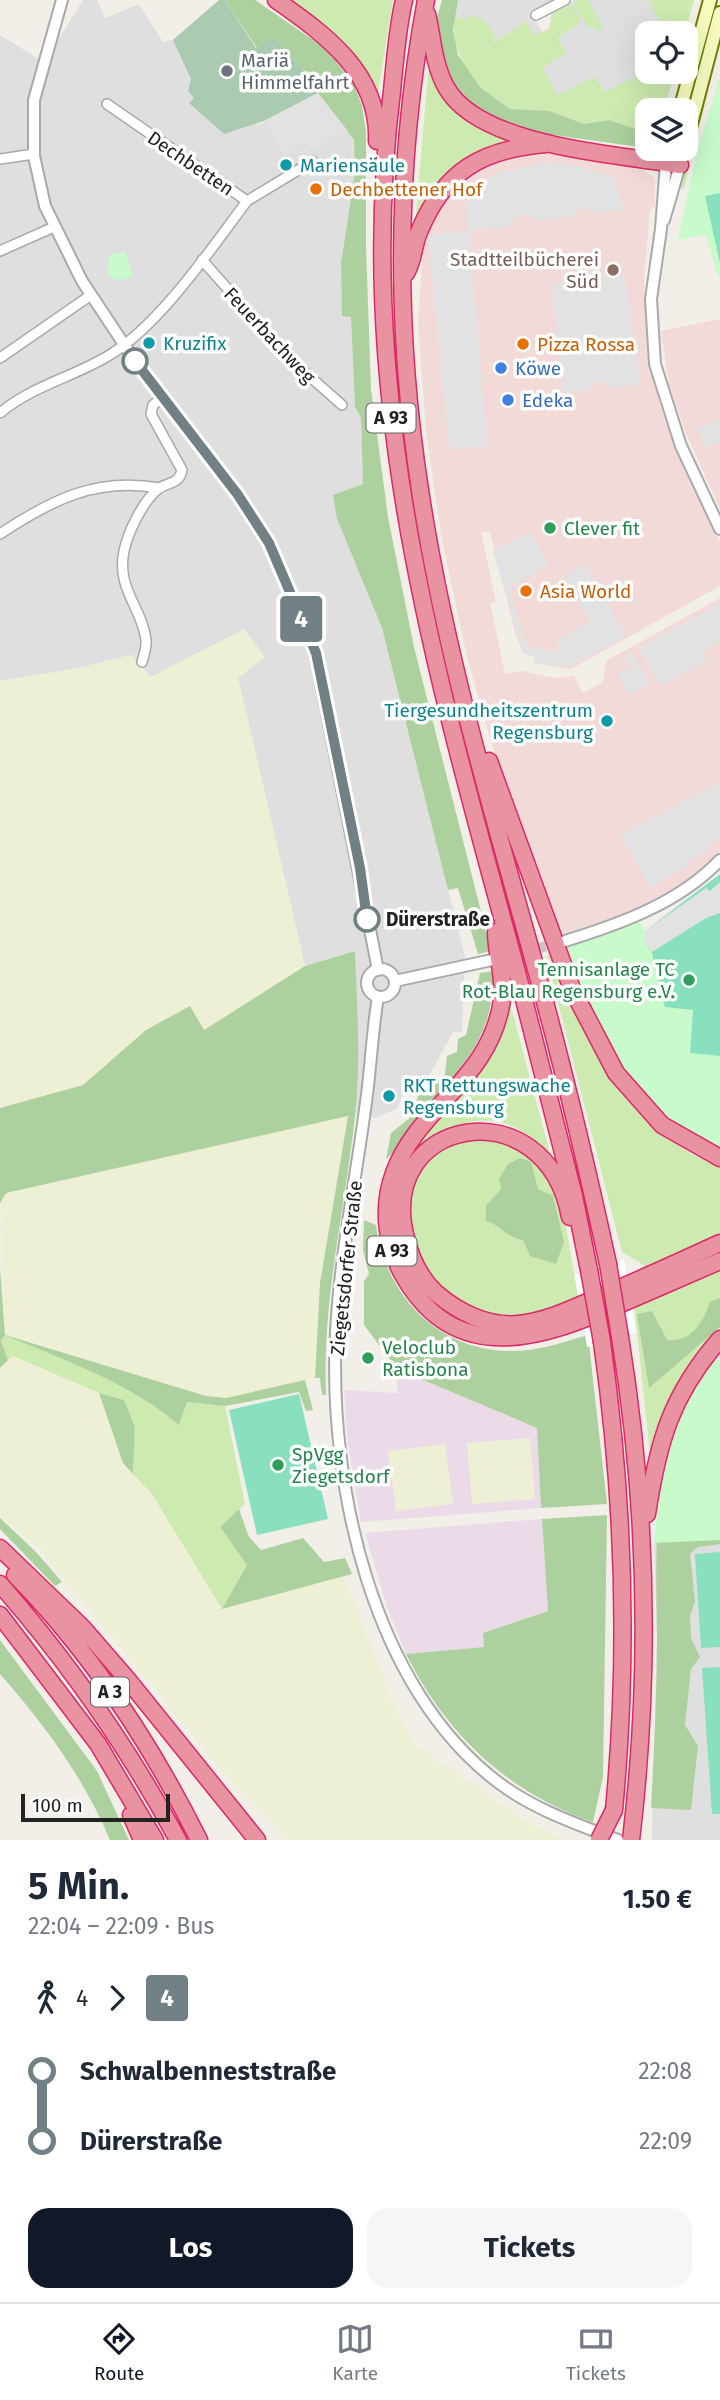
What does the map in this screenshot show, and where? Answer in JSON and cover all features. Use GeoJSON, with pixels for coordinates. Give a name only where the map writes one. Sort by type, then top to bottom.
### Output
{"type":"FeatureCollection","features":[{"type":"Feature","properties":{"kind":"highway"},"geometry":{"type":"LineString","coordinates":[[276,0],[336,46],[367,84],[378,125],[376,169],[383,187]]}},
{"type":"Feature","properties":{"kind":"highway","name":"A 93"},"geometry":{"type":"LineString","coordinates":[[404,0],[383,187],[382,278],[391,417],[400,489],[430,646],[574,1196],[602,1342],[619,1492],[624,1580],[624,1669],[611,1840]]}},
{"type":"Feature","properties":{"kind":"highway"},"geometry":{"type":"LineString","coordinates":[[426,2],[436,64],[453,97],[464,109],[494,126],[556,144],[635,154]]}},
{"type":"Feature","properties":{"kind":"highway","name":"A 93"},"geometry":{"type":"LineString","coordinates":[[426,2],[410,100],[404,177],[403,278],[407,375],[420,491],[461,691],[576,1126],[608,1264],[620,1337],[636,1450],[642,1543],[643,1678],[631,1840]]}},
{"type":"Feature","properties":{"kind":"highway"},"geometry":{"type":"LineString","coordinates":[[403,278],[413,262],[418,233],[451,180],[471,163],[500,151],[556,144]]}},
{"type":"Feature","properties":{"kind":"highway"},"geometry":{"type":"LineString","coordinates":[[461,691],[477,720],[529,878],[586,1018],[616,1073],[662,1125],[720,1158]]}},
{"type":"Feature","properties":{"kind":"highway","name":"A 93"},"geometry":{"type":"LineString","coordinates":[[496,905],[502,999],[492,1035],[474,1069],[404,1150],[390,1186],[387,1215],[389,1239],[405,1280],[430,1310],[450,1323],[485,1336],[521,1339],[575,1325],[720,1261]]}},
{"type":"Feature","properties":{"kind":"highway","name":"A 93"},"geometry":{"type":"LineString","coordinates":[[585,1252],[574,1242],[568,1209],[556,1180],[531,1149],[515,1138],[495,1131],[461,1132],[434,1146],[411,1173],[403,1211],[404,1230],[410,1255],[420,1274],[447,1303],[491,1322],[514,1324],[558,1315],[720,1243]]}},
{"type":"Feature","properties":{"kind":"highway","name":"A 93"},"geometry":{"type":"LineString","coordinates":[[642,1543],[661,1439],[684,1387],[720,1339]]}},
{"type":"Feature","properties":{"kind":"highway","name":"A 3"},"geometry":{"type":"LineString","coordinates":[[0,1548],[82,1627],[170,1730],[257,1840]]}},
{"type":"Feature","properties":{"kind":"highway","name":"A 3"},"geometry":{"type":"LineString","coordinates":[[0,1560],[99,1676],[166,1779],[199,1840]]}},
{"type":"Feature","properties":{"kind":"highway","name":"A 3"},"geometry":{"type":"LineString","coordinates":[[0,1584],[99,1709],[178,1840]]}},
{"type":"Feature","properties":{"kind":"highway","name":"A 3"},"geometry":{"type":"LineString","coordinates":[[0,1615],[69,1702],[122,1782],[155,1840]]}},
{"type":"Feature","properties":{"kind":"highway"},"geometry":{"type":"LineString","coordinates":[[122,1782],[142,1840]]}},
{"type":"Feature","properties":{"kind":"highway"},"geometry":{"type":"LineString","coordinates":[[599,1840],[614,1810]]}},
{"type":"Feature","properties":{"kind":"main road"},"geometry":{"type":"LineString","coordinates":[[683,98],[710,0]]}},
{"type":"Feature","properties":{"kind":"main road"},"geometry":{"type":"LineString","coordinates":[[698,98],[720,13]]}},
{"type":"Feature","properties":{"kind":"street"},"geometry":{"type":"LineString","coordinates":[[62,0],[34,100],[34,154],[42,196],[54,227],[91,295],[163,397],[238,495],[269,543],[316,653],[378,970]]}},
{"type":"Feature","properties":{"kind":"street"},"geometry":{"type":"LineString","coordinates":[[536,15],[565,0]]}},
{"type":"Feature","properties":{"kind":"street","name":"Dechbetten"},"geometry":{"type":"LineString","coordinates":[[107,104],[247,201],[313,162]]}},
{"type":"Feature","properties":{"kind":"street"},"geometry":{"type":"LineString","coordinates":[[0,159],[34,154]]}},
{"type":"Feature","properties":{"kind":"street"},"geometry":{"type":"LineString","coordinates":[[672,161],[651,305],[657,372],[681,446],[720,529]]}},
{"type":"Feature","properties":{"kind":"street"},"geometry":{"type":"LineString","coordinates":[[0,412],[22,395],[101,360],[124,343],[155,316],[247,201]]}},
{"type":"Feature","properties":{"kind":"street"},"geometry":{"type":"LineString","coordinates":[[0,251],[54,227]]}},
{"type":"Feature","properties":{"kind":"street","name":"Feuerbachweg"},"geometry":{"type":"LineString","coordinates":[[202,260],[252,320],[331,398],[342,405]]}},
{"type":"Feature","properties":{"kind":"street"},"geometry":{"type":"LineString","coordinates":[[0,358],[91,295]]}},
{"type":"Feature","properties":{"kind":"street"},"geometry":{"type":"LineString","coordinates":[[0,534],[40,507],[64,496],[115,486],[159,488],[176,483],[182,470],[151,414],[153,405],[163,397]]}},
{"type":"Feature","properties":{"kind":"street"},"geometry":{"type":"LineString","coordinates":[[142,662],[146,640],[124,587],[122,569],[124,549],[135,522],[159,488]]}},
{"type":"Feature","properties":{"kind":"street"},"geometry":{"type":"LineString","coordinates":[[565,942],[607,928],[659,905],[694,883],[720,860]]}},
{"type":"Feature","properties":{"kind":"street"},"geometry":{"type":"LineString","coordinates":[[395,981],[492,960]]}},
{"type":"Feature","properties":{"kind":"street"},"geometry":{"type":"LineString","coordinates":[[378,970],[389,972],[395,981],[392,992],[378,997],[367,985],[370,975],[378,970]]}},
{"type":"Feature","properties":{"kind":"street","name":"Ziegetsdorfer Straße"},"geometry":{"type":"LineString","coordinates":[[378,997],[336,1331],[340,1445],[352,1528],[394,1644],[437,1723],[481,1769],[519,1797],[618,1840]]}},
{"type":"Feature","properties":{"kind":"shaded area"},"geometry":{"type":"Polygon","coordinates":[[[83,0],[97,0],[105,18],[139,4],[163,42],[173,40],[219,0],[225,0],[257,126],[318,93],[354,140],[355,172],[341,263],[342,315],[351,317],[355,407],[361,418],[363,484],[333,495],[337,519],[382,628],[465,956],[462,1032],[453,1032],[418,1096],[402,1095],[398,1108],[375,1118],[355,1114],[358,1043],[355,951],[305,966],[238,678],[244,629],[150,678],[131,655],[75,669],[0,681],[0,35],[48,65],[58,40],[83,0]]]}},
{"type":"Feature","properties":{"kind":"shaded area"},"geometry":{"type":"Polygon","coordinates":[[[442,0],[553,0],[531,11],[542,32],[549,29],[552,12],[574,0],[694,0],[688,21],[635,21],[635,84],[648,84],[647,98],[635,98],[635,146],[518,130],[442,0]]]}},
{"type":"Feature","properties":{"kind":"shaded area"},"geometry":{"type":"Polygon","coordinates":[[[318,93],[347,130],[310,150],[306,143],[284,155],[264,121],[318,93]]]}},
{"type":"Feature","properties":{"kind":"shaded area"},"geometry":{"type":"Polygon","coordinates":[[[546,150],[644,170],[655,179],[655,207],[650,209],[644,280],[647,355],[661,409],[676,448],[720,542],[720,586],[571,669],[534,663],[535,657],[523,653],[515,633],[490,531],[481,532],[496,602],[490,603],[505,674],[523,671],[554,678],[574,676],[583,693],[603,682],[606,661],[720,598],[720,852],[686,882],[653,902],[604,923],[560,936],[498,765],[467,657],[441,535],[426,431],[418,322],[424,237],[431,218],[455,183],[492,158],[546,150]]]}},
{"type":"Feature","properties":{"kind":"shaded area"},"geometry":{"type":"Polygon","coordinates":[[[542,163],[569,164],[613,177],[624,210],[592,213],[591,208],[575,210],[575,217],[533,221],[532,214],[513,216],[514,226],[469,231],[487,446],[449,449],[428,235],[468,231],[467,193],[496,173],[542,163]]]}},
{"type":"Feature","properties":{"kind":"shaded area","name":"Köwe"},"geometry":{"type":"Polygon","coordinates":[[[625,276],[640,384],[608,388],[607,382],[591,383],[591,390],[563,393],[552,284],[581,281],[582,288],[599,286],[598,278],[625,276]]]}},
{"type":"Feature","properties":{"kind":"shaded area"},"geometry":{"type":"Polygon","coordinates":[[[720,319],[720,509],[685,431],[669,385],[661,331],[720,319]]]}},
{"type":"Feature","properties":{"kind":"shaded area"},"geometry":{"type":"Polygon","coordinates":[[[720,420],[720,443],[705,448],[697,428],[720,420]]]}},
{"type":"Feature","properties":{"kind":"shaded area"},"geometry":{"type":"Polygon","coordinates":[[[530,531],[549,565],[509,587],[526,646],[554,652],[560,649],[555,641],[590,622],[564,576],[585,564],[626,636],[570,667],[534,663],[535,657],[523,653],[493,551],[530,531]]]}},
{"type":"Feature","properties":{"kind":"shaded area"},"geometry":{"type":"Polygon","coordinates":[[[720,603],[720,641],[703,651],[707,660],[661,686],[638,648],[720,603]]]}},
{"type":"Feature","properties":{"kind":"shaded area"},"geometry":{"type":"Polygon","coordinates":[[[631,652],[649,683],[629,695],[618,675],[631,667],[624,655],[631,652]]]}},
{"type":"Feature","properties":{"kind":"shaded area"},"geometry":{"type":"Polygon","coordinates":[[[719,782],[720,835],[707,846],[710,850],[650,888],[621,835],[719,782]]]}},
{"type":"Feature","properties":{"kind":"shaded area"},"geometry":{"type":"Polygon","coordinates":[[[720,882],[720,913],[706,918],[652,952],[645,943],[645,931],[706,888],[710,891],[720,882]]]}},
{"type":"Feature","properties":{"kind":"shaded area"},"geometry":{"type":"Polygon","coordinates":[[[397,1369],[537,1428],[541,1508],[361,1522],[348,1444],[344,1390],[397,1393],[397,1369]]]}},
{"type":"Feature","properties":{"kind":"shaded area"},"geometry":{"type":"Polygon","coordinates":[[[542,1519],[548,1611],[483,1633],[484,1647],[406,1654],[387,1607],[365,1533],[542,1519]]]}},
{"type":"Feature","properties":{"kind":"shaded area"},"geometry":{"type":"Polygon","coordinates":[[[720,1540],[720,1840],[652,1840],[657,1636],[654,1543],[720,1540]]]}},
{"type":"Feature","properties":{"kind":"green space"},"geometry":{"type":"Polygon","coordinates":[[[219,0],[225,0],[256,48],[274,37],[316,83],[318,93],[264,121],[224,134],[189,103],[194,98],[188,91],[191,79],[173,40],[219,0]]]}},
{"type":"Feature","properties":{"kind":"green space"},"geometry":{"type":"Polygon","coordinates":[[[225,0],[255,0],[325,48],[354,84],[362,106],[366,131],[366,247],[371,389],[388,517],[414,647],[491,951],[478,954],[458,888],[448,890],[382,628],[337,519],[333,495],[363,484],[361,418],[355,407],[351,317],[342,316],[341,263],[355,172],[354,140],[318,93],[316,83],[274,37],[257,48],[225,0]]]}},
{"type":"Feature","properties":{"kind":"green space"},"geometry":{"type":"Polygon","coordinates":[[[285,0],[393,0],[377,98],[285,0]]]}},
{"type":"Feature","properties":{"kind":"green space"},"geometry":{"type":"Polygon","coordinates":[[[442,0],[458,0],[453,30],[458,55],[480,87],[510,109],[549,111],[584,124],[609,120],[635,129],[635,146],[518,130],[481,115],[448,84],[436,21],[442,0]]]}},
{"type":"Feature","properties":{"kind":"green space"},"geometry":{"type":"Polygon","coordinates":[[[589,0],[602,27],[598,33],[593,26],[589,29],[573,3],[589,0]]]}},
{"type":"Feature","properties":{"kind":"green space"},"geometry":{"type":"Polygon","coordinates":[[[648,0],[694,0],[688,21],[659,21],[648,0]]]}},
{"type":"Feature","properties":{"kind":"green space"},"geometry":{"type":"Polygon","coordinates":[[[572,4],[581,21],[557,39],[567,52],[543,68],[557,95],[595,76],[605,92],[635,77],[635,84],[672,84],[667,98],[635,98],[635,129],[609,120],[584,124],[549,111],[511,109],[480,87],[464,66],[455,43],[453,16],[467,20],[469,15],[483,19],[496,35],[492,39],[495,43],[526,21],[534,36],[549,29],[553,13],[572,4]]]}},
{"type":"Feature","properties":{"kind":"green space"},"geometry":{"type":"Polygon","coordinates":[[[429,62],[520,141],[487,150],[415,225],[429,62]]]}},
{"type":"Feature","properties":{"kind":"green space"},"geometry":{"type":"Polygon","coordinates":[[[720,77],[720,277],[706,235],[678,240],[695,161],[698,161],[698,148],[720,77]]]}},
{"type":"Feature","properties":{"kind":"green space"},"geometry":{"type":"Polygon","coordinates":[[[705,90],[708,91],[698,131],[698,119],[705,90]]]}},
{"type":"Feature","properties":{"kind":"green space"},"geometry":{"type":"Polygon","coordinates":[[[688,161],[691,161],[684,188],[681,188],[688,161]]]}},
{"type":"Feature","properties":{"kind":"green space"},"geometry":{"type":"Polygon","coordinates":[[[720,193],[720,263],[705,196],[720,193]]]}},
{"type":"Feature","properties":{"kind":"green space"},"geometry":{"type":"Polygon","coordinates":[[[125,252],[133,276],[123,280],[114,278],[108,274],[109,255],[125,252]]]}},
{"type":"Feature","properties":{"kind":"green space"},"geometry":{"type":"Polygon","coordinates":[[[244,629],[265,657],[238,678],[305,966],[203,1031],[191,1006],[146,1030],[83,1085],[0,1108],[0,681],[75,669],[131,655],[151,677],[244,629]]]}},
{"type":"Feature","properties":{"kind":"green space","name":"Tennisanlage TC Rot-Blau Regensburg e.V."},"geometry":{"type":"Polygon","coordinates":[[[720,874],[720,1056],[690,1053],[693,1010],[665,1007],[652,953],[645,943],[645,931],[720,874]]]}},
{"type":"Feature","properties":{"kind":"green space"},"geometry":{"type":"Polygon","coordinates":[[[639,920],[645,931],[645,943],[693,1009],[690,1053],[720,1056],[720,1151],[669,1121],[650,1105],[634,1086],[619,1065],[593,1017],[565,946],[639,920]]]}},
{"type":"Feature","properties":{"kind":"green space"},"geometry":{"type":"Polygon","coordinates":[[[355,951],[357,1095],[327,1325],[326,1395],[322,1395],[320,1378],[315,1378],[320,1283],[348,1116],[6,1193],[0,1203],[0,1108],[83,1085],[146,1030],[190,1006],[204,1030],[305,966],[355,951]]]}},
{"type":"Feature","properties":{"kind":"green space"},"geometry":{"type":"Polygon","coordinates":[[[550,955],[596,1049],[635,1106],[660,1131],[688,1151],[720,1167],[720,1236],[653,1266],[645,1266],[622,1252],[546,956],[550,955]]]}},
{"type":"Feature","properties":{"kind":"green space"},"geometry":{"type":"Polygon","coordinates":[[[493,971],[488,1017],[471,1053],[386,1159],[391,1133],[412,1116],[418,1096],[445,1074],[447,1056],[457,1052],[458,1039],[466,1035],[480,973],[493,971]]]}},
{"type":"Feature","properties":{"kind":"green space"},"geometry":{"type":"Polygon","coordinates":[[[509,999],[550,1154],[524,1132],[502,1123],[484,1120],[466,1123],[433,1139],[419,1152],[401,1183],[397,1184],[414,1146],[488,1062],[501,1034],[509,999]]]}},
{"type":"Feature","properties":{"kind":"green space"},"geometry":{"type":"Polygon","coordinates":[[[348,1116],[320,1283],[315,1378],[226,1398],[206,1396],[5,1334],[0,1203],[6,1193],[348,1116]]]}},
{"type":"Feature","properties":{"kind":"green space"},"geometry":{"type":"Polygon","coordinates":[[[471,1137],[519,1146],[547,1177],[563,1215],[578,1298],[527,1315],[495,1315],[464,1304],[439,1284],[421,1258],[411,1229],[410,1200],[419,1173],[439,1151],[471,1137]]]}},
{"type":"Feature","properties":{"kind":"green space"},"geometry":{"type":"Polygon","coordinates":[[[520,1158],[531,1162],[538,1189],[553,1196],[564,1242],[556,1264],[530,1256],[523,1240],[486,1221],[486,1206],[501,1189],[499,1179],[508,1164],[520,1158]]]}},
{"type":"Feature","properties":{"kind":"green space"},"geometry":{"type":"Polygon","coordinates":[[[364,1220],[376,1225],[381,1251],[404,1297],[440,1331],[462,1342],[487,1349],[514,1351],[542,1348],[588,1335],[607,1504],[541,1508],[537,1428],[397,1369],[364,1325],[364,1281],[369,1274],[363,1251],[364,1220]]]}},
{"type":"Feature","properties":{"kind":"green space"},"geometry":{"type":"Polygon","coordinates":[[[720,1266],[720,1328],[699,1353],[650,1454],[634,1304],[720,1266]]]}},
{"type":"Feature","properties":{"kind":"green space"},"geometry":{"type":"Polygon","coordinates":[[[0,1267],[5,1335],[1,1341],[8,1360],[0,1368],[0,1267]]]}},
{"type":"Feature","properties":{"kind":"green space"},"geometry":{"type":"Polygon","coordinates":[[[720,1298],[720,1327],[649,1388],[637,1314],[652,1311],[667,1340],[676,1340],[695,1330],[710,1302],[720,1298]]]}},
{"type":"Feature","properties":{"kind":"green space"},"geometry":{"type":"Polygon","coordinates":[[[5,1334],[118,1384],[160,1409],[179,1424],[187,1402],[225,1406],[245,1504],[220,1527],[247,1565],[222,1609],[152,1494],[133,1474],[135,1427],[124,1400],[99,1393],[13,1356],[8,1360],[1,1341],[5,1334]]]}},
{"type":"Feature","properties":{"kind":"green space"},"geometry":{"type":"Polygon","coordinates":[[[5,1335],[206,1396],[226,1398],[305,1380],[313,1410],[306,1411],[299,1392],[225,1406],[187,1402],[179,1425],[160,1410],[118,1385],[5,1335]]]}},
{"type":"Feature","properties":{"kind":"green space"},"geometry":{"type":"Polygon","coordinates":[[[12,1356],[99,1393],[123,1463],[152,1494],[222,1608],[345,1577],[392,1700],[416,1745],[525,1820],[567,1840],[288,1840],[232,1783],[39,1549],[0,1515],[0,1368],[12,1356]]]}},
{"type":"Feature","properties":{"kind":"green space"},"geometry":{"type":"Polygon","coordinates":[[[720,1357],[720,1544],[698,1547],[690,1554],[695,1602],[690,1616],[691,1638],[700,1657],[691,1669],[685,1725],[698,1746],[691,1810],[651,1808],[657,1636],[656,1563],[661,1489],[668,1453],[680,1418],[697,1386],[720,1357]]]}},
{"type":"Feature","properties":{"kind":"green space"},"geometry":{"type":"Polygon","coordinates":[[[720,1357],[720,1540],[654,1543],[660,1492],[670,1444],[689,1398],[720,1357]]]}},
{"type":"Feature","properties":{"kind":"green space"},"geometry":{"type":"Polygon","coordinates":[[[99,1393],[124,1400],[135,1427],[133,1474],[123,1463],[99,1393]]]}},
{"type":"Feature","properties":{"kind":"green space","name":"SpVgg Ziegetsdorf"},"geometry":{"type":"Polygon","coordinates":[[[299,1394],[328,1519],[257,1535],[229,1410],[299,1394]]]}},
{"type":"Feature","properties":{"kind":"green space"},"geometry":{"type":"Polygon","coordinates":[[[530,1438],[535,1499],[472,1504],[467,1443],[530,1438]]]}},
{"type":"Feature","properties":{"kind":"green space"},"geometry":{"type":"Polygon","coordinates":[[[445,1444],[453,1504],[396,1511],[388,1451],[445,1444]]]}},
{"type":"Feature","properties":{"kind":"green space"},"geometry":{"type":"Polygon","coordinates":[[[239,1509],[249,1537],[261,1550],[303,1538],[324,1562],[345,1558],[352,1574],[222,1609],[247,1565],[220,1527],[239,1509]]]}},
{"type":"Feature","properties":{"kind":"green space"},"geometry":{"type":"Polygon","coordinates":[[[607,1515],[603,1777],[593,1822],[533,1794],[483,1757],[440,1710],[406,1654],[484,1647],[483,1633],[548,1611],[542,1519],[607,1515]]]}},
{"type":"Feature","properties":{"kind":"green space"},"geometry":{"type":"Polygon","coordinates":[[[0,1518],[36,1552],[62,1582],[55,1586],[0,1529],[0,1518]]]}},
{"type":"Feature","properties":{"kind":"green space"},"geometry":{"type":"Polygon","coordinates":[[[720,1552],[720,1647],[701,1648],[695,1554],[720,1552]]]}},
{"type":"Feature","properties":{"kind":"green space"},"geometry":{"type":"Polygon","coordinates":[[[0,1640],[97,1771],[129,1840],[110,1840],[88,1795],[62,1752],[0,1674],[0,1640]]]}},
{"type":"Feature","properties":{"kind":"green space"},"geometry":{"type":"Polygon","coordinates":[[[720,1667],[720,1814],[712,1814],[702,1668],[720,1667]]]}},
{"type":"Feature","properties":{"kind":"pier"},"geometry":{"type":"Polygon","coordinates":[[[624,1259],[636,1332],[587,1347],[575,1275],[624,1259]]]}},
{"type":"Feature","properties":{"kind":"tunnel"},"geometry":{"type":"LineString","coordinates":[[507,956],[559,943]]}},
{"type":"Feature","properties":{"kind":"bus line","name":"4"},"geometry":{"type":"LineString","coordinates":[[135,361],[238,495],[269,543],[316,653],[360,868],[367,919]]}},
{"type":"Feature","properties":{"kind":"place","name":"Mariä Himmelfahrt"},"geometry":{"type":"Point","coordinates":[227,71]}},
{"type":"Feature","properties":{"kind":"place","name":"Mariensäule"},"geometry":{"type":"Point","coordinates":[286,165]}},
{"type":"Feature","properties":{"kind":"place","name":"Dechbettener Hof"},"geometry":{"type":"Point","coordinates":[316,189]}},
{"type":"Feature","properties":{"kind":"place","name":"Stadtteilbücherei Süd"},"geometry":{"type":"Point","coordinates":[613,270]}},
{"type":"Feature","properties":{"kind":"place","name":"Kruzifix"},"geometry":{"type":"Point","coordinates":[149,343]}},
{"type":"Feature","properties":{"kind":"place","name":"Pizza Rossa"},"geometry":{"type":"Point","coordinates":[523,344]}},
{"type":"Feature","properties":{"kind":"place","name":"Köwe"},"geometry":{"type":"Point","coordinates":[501,368]}},
{"type":"Feature","properties":{"kind":"place","name":"Edeka"},"geometry":{"type":"Point","coordinates":[508,400]}},
{"type":"Feature","properties":{"kind":"place","name":"Clever fit"},"geometry":{"type":"Point","coordinates":[550,528]}},
{"type":"Feature","properties":{"kind":"place","name":"Asia World"},"geometry":{"type":"Point","coordinates":[526,591]}},
{"type":"Feature","properties":{"kind":"place","name":"Tiergesundheitszentrum Regensburg"},"geometry":{"type":"Point","coordinates":[607,721]}},
{"type":"Feature","properties":{"kind":"place","name":"Dürerstraße"},"geometry":{"type":"Point","coordinates":[367,919]}},
{"type":"Feature","properties":{"kind":"place","name":"Tennisanlage TC Rot-Blau Regensburg e.V."},"geometry":{"type":"Point","coordinates":[689,980]}},
{"type":"Feature","properties":{"kind":"place","name":"RKT Rettungswache Regensburg"},"geometry":{"type":"Point","coordinates":[389,1096]}},
{"type":"Feature","properties":{"kind":"place","name":"Veloclub Ratisbona"},"geometry":{"type":"Point","coordinates":[368,1358]}},
{"type":"Feature","properties":{"kind":"place","name":"SpVgg Ziegetsdorf"},"geometry":{"type":"Point","coordinates":[278,1465]}}]}
